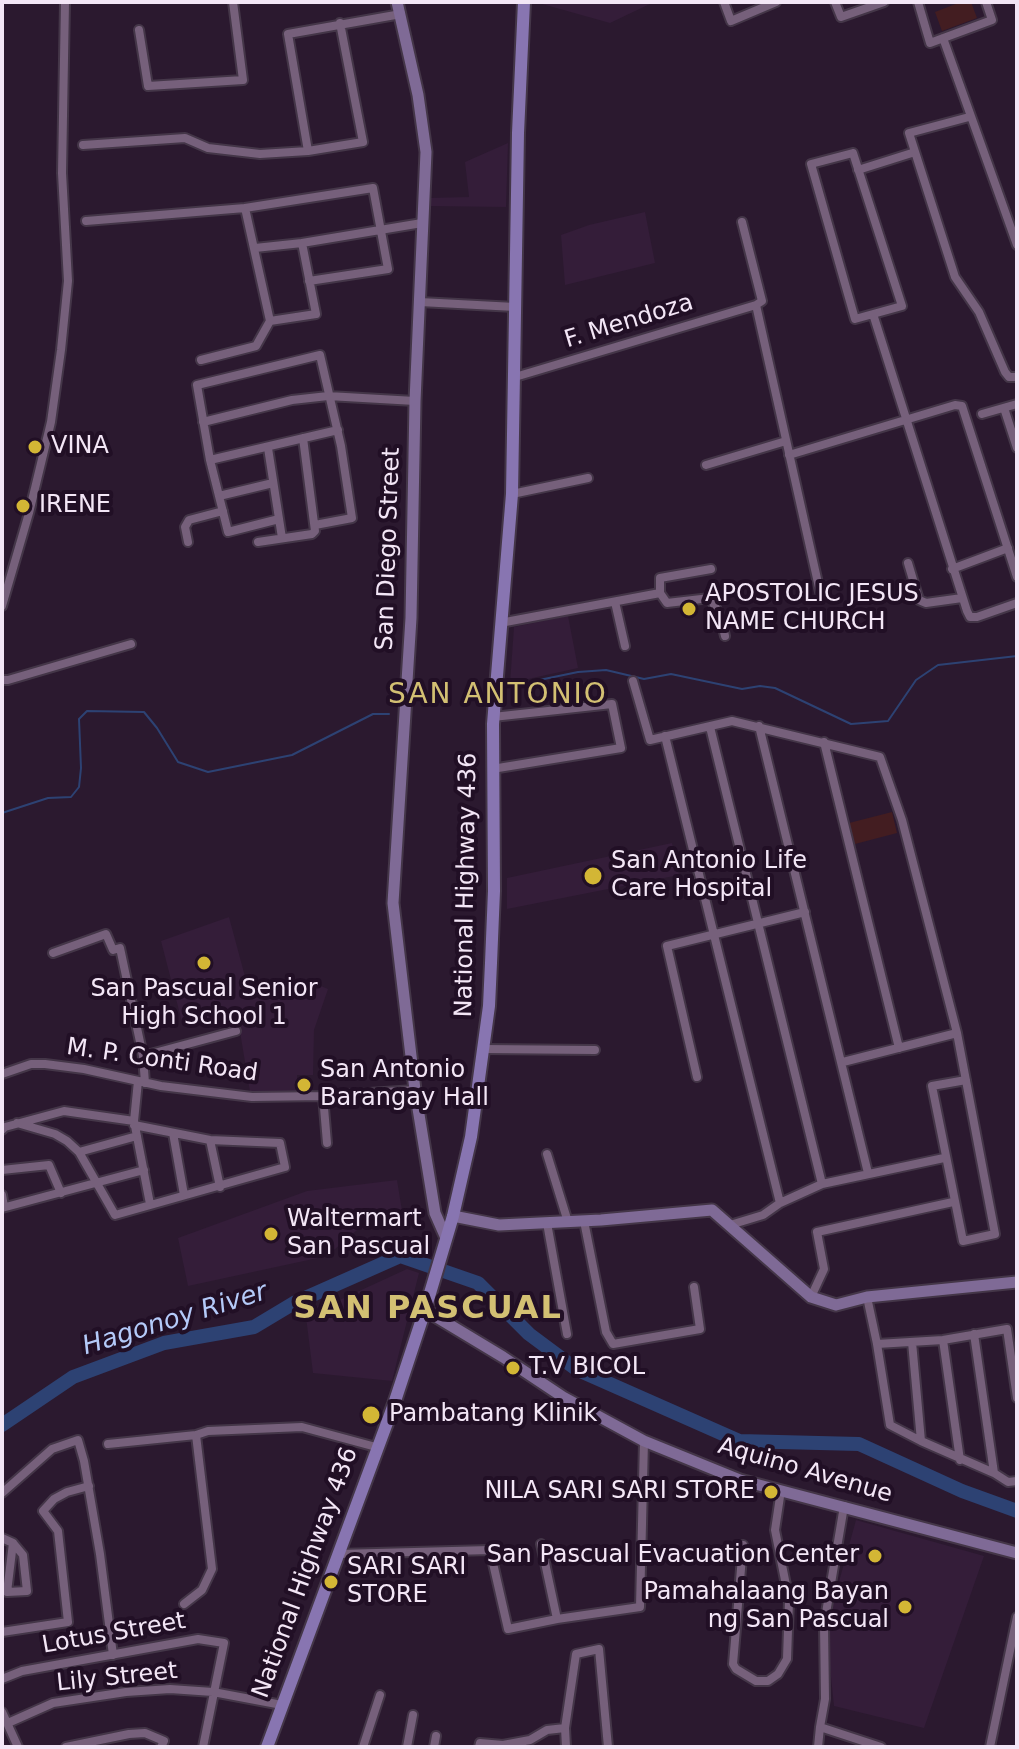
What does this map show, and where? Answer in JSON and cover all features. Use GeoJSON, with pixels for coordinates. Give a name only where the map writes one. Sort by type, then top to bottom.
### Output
{"type":"FeatureCollection","features":[{"type":"Feature","properties":{"kind":"main road","name":"National Highway 436"},"geometry":{"type":"LineString","coordinates":[[267,1747],[394,1404],[453,1216],[471,1137],[489,1006],[494,891],[493,717],[512,494],[518,133],[524,2]]}},
{"type":"Feature","properties":{"kind":"street"},"geometry":{"type":"LineString","coordinates":[[2,606],[51,422],[61,350],[68,281],[62,173],[65,2]]}},
{"type":"Feature","properties":{"kind":"street"},"geometry":{"type":"LineString","coordinates":[[139,30],[148,86],[243,80],[233,2]]}},
{"type":"Feature","properties":{"kind":"street"},"geometry":{"type":"LineString","coordinates":[[724,2],[731,21],[776,2]]}},
{"type":"Feature","properties":{"kind":"street"},"geometry":{"type":"LineString","coordinates":[[835,2],[841,17],[884,2]]}},
{"type":"Feature","properties":{"kind":"street"},"geometry":{"type":"LineString","coordinates":[[918,2],[930,43],[992,20],[986,2]]}},
{"type":"Feature","properties":{"kind":"street"},"geometry":{"type":"LineString","coordinates":[[308,151],[288,34],[399,8]]}},
{"type":"Feature","properties":{"kind":"street","name":"San Diego Street"},"geometry":{"type":"LineString","coordinates":[[399,8],[418,95],[426,152],[415,401],[411,618],[393,903],[415,1090],[435,1213],[446,1238]]}},
{"type":"Feature","properties":{"kind":"street"},"geometry":{"type":"LineString","coordinates":[[83,145],[185,138],[208,148],[260,154],[308,151],[363,142],[340,23]]}},
{"type":"Feature","properties":{"kind":"street"},"geometry":{"type":"LineString","coordinates":[[943,38],[1017,245]]}},
{"type":"Feature","properties":{"kind":"street"},"geometry":{"type":"LineString","coordinates":[[969,117],[909,133],[955,277],[979,312],[1005,372],[1009,377],[1017,377]]}},
{"type":"Feature","properties":{"kind":"street"},"geometry":{"type":"LineString","coordinates":[[858,170],[915,152]]}},
{"type":"Feature","properties":{"kind":"street"},"geometry":{"type":"LineString","coordinates":[[853,153],[858,170],[902,306],[855,319],[811,164],[853,153]]}},
{"type":"Feature","properties":{"kind":"street"},"geometry":{"type":"LineString","coordinates":[[86,221],[245,208],[373,188],[388,269],[309,281]]}},
{"type":"Feature","properties":{"kind":"street"},"geometry":{"type":"LineString","coordinates":[[201,360],[256,346],[270,321],[245,208]]}},
{"type":"Feature","properties":{"kind":"street"},"geometry":{"type":"LineString","coordinates":[[742,222],[762,301],[756,305],[820,592]]}},
{"type":"Feature","properties":{"kind":"street"},"geometry":{"type":"LineString","coordinates":[[255,248],[422,223]]}},
{"type":"Feature","properties":{"kind":"street"},"geometry":{"type":"LineString","coordinates":[[270,321],[316,314],[302,243]]}},
{"type":"Feature","properties":{"kind":"street"},"geometry":{"type":"LineString","coordinates":[[420,302],[515,307]]}},
{"type":"Feature","properties":{"kind":"street","name":"F. Mendoza"},"geometry":{"type":"LineString","coordinates":[[515,377],[756,305]]}},
{"type":"Feature","properties":{"kind":"street"},"geometry":{"type":"LineString","coordinates":[[873,314],[952,569],[970,617],[983,616],[1017,603]]}},
{"type":"Feature","properties":{"kind":"street"},"geometry":{"type":"LineString","coordinates":[[279,519],[228,532],[210,460],[197,385],[320,355],[338,430],[352,518],[315,525]]}},
{"type":"Feature","properties":{"kind":"street"},"geometry":{"type":"LineString","coordinates":[[203,422],[292,400],[328,396],[415,401]]}},
{"type":"Feature","properties":{"kind":"street"},"geometry":{"type":"LineString","coordinates":[[982,414],[1017,404]]}},
{"type":"Feature","properties":{"kind":"street"},"geometry":{"type":"LineString","coordinates":[[789,455],[955,405],[962,406],[1017,577]]}},
{"type":"Feature","properties":{"kind":"street"},"geometry":{"type":"LineString","coordinates":[[1004,408],[1017,448]]}},
{"type":"Feature","properties":{"kind":"street"},"geometry":{"type":"LineString","coordinates":[[210,460],[338,430]]}},
{"type":"Feature","properties":{"kind":"street"},"geometry":{"type":"LineString","coordinates":[[258,542],[312,534],[315,525],[303,438]]}},
{"type":"Feature","properties":{"kind":"street"},"geometry":{"type":"LineString","coordinates":[[706,465],[786,441]]}},
{"type":"Feature","properties":{"kind":"street"},"geometry":{"type":"LineString","coordinates":[[268,448],[282,538]]}},
{"type":"Feature","properties":{"kind":"street"},"geometry":{"type":"LineString","coordinates":[[512,494],[588,478]]}},
{"type":"Feature","properties":{"kind":"street"},"geometry":{"type":"LineString","coordinates":[[219,496],[273,483]]}},
{"type":"Feature","properties":{"kind":"street"},"geometry":{"type":"LineString","coordinates":[[188,542],[185,527],[189,520],[223,511]]}},
{"type":"Feature","properties":{"kind":"street"},"geometry":{"type":"LineString","coordinates":[[952,569],[1008,548]]}},
{"type":"Feature","properties":{"kind":"street"},"geometry":{"type":"LineString","coordinates":[[908,563],[919,600],[926,603],[962,598]]}},
{"type":"Feature","properties":{"kind":"street"},"geometry":{"type":"LineString","coordinates":[[711,569],[660,578],[660,593],[667,603],[710,598],[720,615],[725,636]]}},
{"type":"Feature","properties":{"kind":"street"},"geometry":{"type":"LineString","coordinates":[[500,623],[660,593]]}},
{"type":"Feature","properties":{"kind":"street"},"geometry":{"type":"LineString","coordinates":[[615,602],[625,646]]}},
{"type":"Feature","properties":{"kind":"street"},"geometry":{"type":"LineString","coordinates":[[2,680],[131,644]]}},
{"type":"Feature","properties":{"kind":"street"},"geometry":{"type":"LineString","coordinates":[[633,681],[650,740],[732,721],[880,757],[902,820],[957,1033],[966,1080],[995,1234],[963,1241],[932,1086],[966,1080]]}},
{"type":"Feature","properties":{"kind":"street"},"geometry":{"type":"LineString","coordinates":[[492,769],[621,748],[612,704],[493,717]]}},
{"type":"Feature","properties":{"kind":"street"},"geometry":{"type":"LineString","coordinates":[[759,726],[868,1173]]}},
{"type":"Feature","properties":{"kind":"street"},"geometry":{"type":"LineString","coordinates":[[710,727],[822,1184]]}},
{"type":"Feature","properties":{"kind":"street"},"geometry":{"type":"LineString","coordinates":[[665,736],[780,1203]]}},
{"type":"Feature","properties":{"kind":"street"},"geometry":{"type":"LineString","coordinates":[[824,742],[899,1048]]}},
{"type":"Feature","properties":{"kind":"street"},"geometry":{"type":"LineString","coordinates":[[697,1077],[667,946],[805,912]]}},
{"type":"Feature","properties":{"kind":"street"},"geometry":{"type":"LineString","coordinates":[[53,953],[106,934],[113,950],[120,948],[143,1056],[134,1123],[150,1204]]}},
{"type":"Feature","properties":{"kind":"street"},"geometry":{"type":"LineString","coordinates":[[143,1056],[236,1031]]}},
{"type":"Feature","properties":{"kind":"street"},"geometry":{"type":"LineString","coordinates":[[843,1062],[957,1033]]}},
{"type":"Feature","properties":{"kind":"street"},"geometry":{"type":"LineString","coordinates":[[483,1049],[595,1050]]}},
{"type":"Feature","properties":{"kind":"street","name":"M. P. Conti Road"},"geometry":{"type":"LineString","coordinates":[[2,1074],[31,1064],[45,1064],[224,1095],[323,1096],[415,1090]]}},
{"type":"Feature","properties":{"kind":"street"},"geometry":{"type":"LineString","coordinates":[[323,1096],[327,1143]]}},
{"type":"Feature","properties":{"kind":"street"},"geometry":{"type":"LineString","coordinates":[[2,1130],[17,1123],[64,1111],[210,1140],[280,1143],[285,1167],[115,1215],[79,1152],[55,1134],[17,1123]]}},
{"type":"Feature","properties":{"kind":"street"},"geometry":{"type":"LineString","coordinates":[[173,1133],[184,1195]]}},
{"type":"Feature","properties":{"kind":"street"},"geometry":{"type":"LineString","coordinates":[[79,1152],[137,1136]]}},
{"type":"Feature","properties":{"kind":"street"},"geometry":{"type":"LineString","coordinates":[[210,1140],[220,1187]]}},
{"type":"Feature","properties":{"kind":"street"},"geometry":{"type":"LineString","coordinates":[[547,1154],[568,1222]]}},
{"type":"Feature","properties":{"kind":"street"},"geometry":{"type":"LineString","coordinates":[[730,1225],[763,1215],[780,1203],[822,1184],[944,1158]]}},
{"type":"Feature","properties":{"kind":"street"},"geometry":{"type":"LineString","coordinates":[[2,1170],[49,1165],[61,1193]]}},
{"type":"Feature","properties":{"kind":"street"},"geometry":{"type":"LineString","coordinates":[[2,1195],[3,1208],[144,1170]]}},
{"type":"Feature","properties":{"kind":"street"},"geometry":{"type":"LineString","coordinates":[[811,1297],[824,1269],[817,1232],[953,1202]]}},
{"type":"Feature","properties":{"kind":"street"},"geometry":{"type":"LineString","coordinates":[[453,1216],[499,1225],[712,1210],[811,1297],[836,1305],[867,1297],[1017,1284]]}},
{"type":"Feature","properties":{"kind":"street"},"geometry":{"type":"LineString","coordinates":[[584,1221],[606,1332],[613,1344],[700,1329],[694,1287]]}},
{"type":"Feature","properties":{"kind":"street"},"geometry":{"type":"LineString","coordinates":[[547,1223],[567,1334]]}},
{"type":"Feature","properties":{"kind":"street"},"geometry":{"type":"LineString","coordinates":[[867,1297],[890,1425],[1008,1482],[1017,1481]]}},
{"type":"Feature","properties":{"kind":"street","name":"Aquino Avenue"},"geometry":{"type":"LineString","coordinates":[[425,1310],[563,1397],[644,1441],[740,1480],[1017,1553]]}},
{"type":"Feature","properties":{"kind":"street"},"geometry":{"type":"LineString","coordinates":[[877,1344],[943,1340],[1012,1329],[1017,1398]]}},
{"type":"Feature","properties":{"kind":"street"},"geometry":{"type":"LineString","coordinates":[[974,1334],[994,1473]]}},
{"type":"Feature","properties":{"kind":"street"},"geometry":{"type":"LineString","coordinates":[[943,1340],[960,1460]]}},
{"type":"Feature","properties":{"kind":"street"},"geometry":{"type":"LineString","coordinates":[[912,1342],[921,1441]]}},
{"type":"Feature","properties":{"kind":"street"},"geometry":{"type":"LineString","coordinates":[[108,1444],[196,1435],[208,1431],[302,1427],[376,1447]]}},
{"type":"Feature","properties":{"kind":"street"},"geometry":{"type":"LineString","coordinates":[[184,1604],[202,1590],[212,1569],[196,1435]]}},
{"type":"Feature","properties":{"kind":"street"},"geometry":{"type":"LineString","coordinates":[[2,1493],[52,1449],[78,1440],[89,1486],[113,1655]]}},
{"type":"Feature","properties":{"kind":"street"},"geometry":{"type":"LineString","coordinates":[[338,1554],[490,1550],[508,1629],[640,1607],[644,1441]]}},
{"type":"Feature","properties":{"kind":"street"},"geometry":{"type":"LineString","coordinates":[[2,1632],[68,1622],[58,1531],[43,1511],[54,1499],[89,1486]]}},
{"type":"Feature","properties":{"kind":"street"},"geometry":{"type":"LineString","coordinates":[[743,1545],[733,1664],[756,1681],[768,1681],[778,1674],[787,1659],[789,1600],[775,1530],[781,1490]]}},
{"type":"Feature","properties":{"kind":"street"},"geometry":{"type":"LineString","coordinates":[[818,1747],[825,1699],[824,1625],[844,1506]]}},
{"type":"Feature","properties":{"kind":"street"},"geometry":{"type":"LineString","coordinates":[[2,1538],[13,1543],[23,1555],[27,1591],[7,1592],[13,1543]]}},
{"type":"Feature","properties":{"kind":"street"},"geometry":{"type":"LineString","coordinates":[[541,1544],[557,1619]]}},
{"type":"Feature","properties":{"kind":"street"},"geometry":{"type":"LineString","coordinates":[[990,1747],[1017,1617]]}},
{"type":"Feature","properties":{"kind":"street","name":"Lotus Street"},"geometry":{"type":"LineString","coordinates":[[2,1679],[22,1671],[198,1639],[224,1643],[203,1747]]}},
{"type":"Feature","properties":{"kind":"street"},"geometry":{"type":"LineString","coordinates":[[566,1747],[565,1728],[576,1654],[599,1649],[608,1747]]}},
{"type":"Feature","properties":{"kind":"street","name":"Lily Street"},"geometry":{"type":"LineString","coordinates":[[8,1723],[53,1703],[170,1689],[213,1692],[282,1705]]}},
{"type":"Feature","properties":{"kind":"street"},"geometry":{"type":"LineString","coordinates":[[363,1747],[380,1695]]}},
{"type":"Feature","properties":{"kind":"street"},"geometry":{"type":"LineString","coordinates":[[2,1712],[18,1747]]}},
{"type":"Feature","properties":{"kind":"street"},"geometry":{"type":"LineString","coordinates":[[407,1747],[413,1715]]}},
{"type":"Feature","properties":{"kind":"street"},"geometry":{"type":"LineString","coordinates":[[820,1727],[881,1747]]}},
{"type":"Feature","properties":{"kind":"street"},"geometry":{"type":"LineString","coordinates":[[479,1747],[480,1743],[502,1746],[530,1744],[547,1730],[565,1728]]}},
{"type":"Feature","properties":{"kind":"street"},"geometry":{"type":"LineString","coordinates":[[66,1747],[145,1733],[164,1741],[161,1747]]}},
{"type":"Feature","properties":{"kind":"street"},"geometry":{"type":"LineString","coordinates":[[434,1747],[436,1736]]}},
{"type":"Feature","properties":{"kind":"shaded area"},"geometry":{"type":"Polygon","coordinates":[[[535,2],[654,2],[610,23],[535,2]]]}},
{"type":"Feature","properties":{"kind":"shaded area"},"geometry":{"type":"Polygon","coordinates":[[[961,2],[971,2],[977,18],[942,31],[935,12],[961,2]]]}},
{"type":"Feature","properties":{"kind":"shaded area"},"geometry":{"type":"Polygon","coordinates":[[[508,143],[506,207],[429,206],[429,198],[469,197],[465,162],[508,143]]]}},
{"type":"Feature","properties":{"kind":"shaded area"},"geometry":{"type":"Polygon","coordinates":[[[645,212],[655,263],[565,285],[561,235],[645,212]]]}},
{"type":"Feature","properties":{"kind":"shaded area"},"geometry":{"type":"Polygon","coordinates":[[[568,616],[578,668],[510,683],[514,627],[568,616]]]}},
{"type":"Feature","properties":{"kind":"shaded area"},"geometry":{"type":"Polygon","coordinates":[[[892,812],[897,833],[855,844],[849,823],[892,812]]]}},
{"type":"Feature","properties":{"kind":"shaded area","name":"San Antonio Life Care Hospital"},"geometry":{"type":"Polygon","coordinates":[[[672,843],[679,875],[507,909],[507,878],[672,843]]]}},
{"type":"Feature","properties":{"kind":"shaded area"},"geometry":{"type":"Polygon","coordinates":[[[229,917],[247,984],[302,978],[328,989],[314,1030],[313,1075],[297,1075],[297,1094],[250,1092],[237,1014],[183,1026],[161,941],[229,917]]]}},
{"type":"Feature","properties":{"kind":"shaded area","name":"Waltermart San Pascual"},"geometry":{"type":"Polygon","coordinates":[[[397,1180],[404,1223],[357,1230],[327,1256],[188,1286],[178,1238],[307,1191],[397,1180]]]}},
{"type":"Feature","properties":{"kind":"shaded area"},"geometry":{"type":"Polygon","coordinates":[[[407,1269],[419,1273],[392,1381],[313,1373],[305,1309],[333,1303],[407,1269]]]}},
{"type":"Feature","properties":{"kind":"shaded area"},"geometry":{"type":"Polygon","coordinates":[[[856,1520],[984,1556],[924,1728],[834,1706],[826,1629],[856,1520]]]}},
{"type":"Feature","properties":{"kind":"waterway"},"geometry":{"type":"LineString","coordinates":[[515,685],[578,672],[606,670],[644,679],[671,674],[742,689],[760,686],[775,688],[851,724],[888,721],[916,680],[938,665],[1017,656]]}},
{"type":"Feature","properties":{"kind":"waterway"},"geometry":{"type":"LineString","coordinates":[[2,813],[48,798],[71,797],[79,787],[81,768],[79,719],[87,711],[144,712],[178,762],[208,772],[292,755],[373,714],[389,714]]}},
{"type":"Feature","properties":{"kind":"waterway","name":"Hagonoy River"},"geometry":{"type":"LineString","coordinates":[[2,1425],[73,1377],[164,1343],[254,1327],[294,1303],[400,1256],[478,1283],[529,1334],[576,1369],[739,1441],[859,1444],[962,1491],[1017,1511]]}},
{"type":"Feature","properties":{"kind":"place","name":"VINA"},"geometry":{"type":"Point","coordinates":[35,447]}},
{"type":"Feature","properties":{"kind":"place","name":"IRENE"},"geometry":{"type":"Point","coordinates":[23,506]}},
{"type":"Feature","properties":{"kind":"place","name":"APOSTOLIC JESUS NAME CHURCH"},"geometry":{"type":"Point","coordinates":[689,609]}},
{"type":"Feature","properties":{"kind":"place","name":"San Antonio Life Care Hospital"},"geometry":{"type":"Point","coordinates":[593,876]}},
{"type":"Feature","properties":{"kind":"place","name":"San Pascual Senior High School 1"},"geometry":{"type":"Point","coordinates":[204,963]}},
{"type":"Feature","properties":{"kind":"place","name":"San Antonio Barangay Hall"},"geometry":{"type":"Point","coordinates":[304,1085]}},
{"type":"Feature","properties":{"kind":"place","name":"Waltermart San Pascual"},"geometry":{"type":"Point","coordinates":[271,1234]}},
{"type":"Feature","properties":{"kind":"place","name":"T.V BICOL"},"geometry":{"type":"Point","coordinates":[513,1368]}},
{"type":"Feature","properties":{"kind":"place","name":"Pambatang Klinik"},"geometry":{"type":"Point","coordinates":[371,1415]}},
{"type":"Feature","properties":{"kind":"place","name":"NILA SARI SARI STORE"},"geometry":{"type":"Point","coordinates":[771,1492]}},
{"type":"Feature","properties":{"kind":"place","name":"San Pascual Evacuation Center"},"geometry":{"type":"Point","coordinates":[875,1556]}},
{"type":"Feature","properties":{"kind":"place","name":"SARI SARI STORE"},"geometry":{"type":"Point","coordinates":[331,1582]}},
{"type":"Feature","properties":{"kind":"place","name":"Pamahalaang Bayan ng San Pascual"},"geometry":{"type":"Point","coordinates":[905,1607]}},
{"type":"Feature","properties":{"kind":"district","name":"SAN ANTONIO"},"geometry":{"type":"Point","coordinates":[498,696]}},
{"type":"Feature","properties":{"kind":"district","name":"SAN PASCUAL"},"geometry":{"type":"Point","coordinates":[428,1310]}}]}
